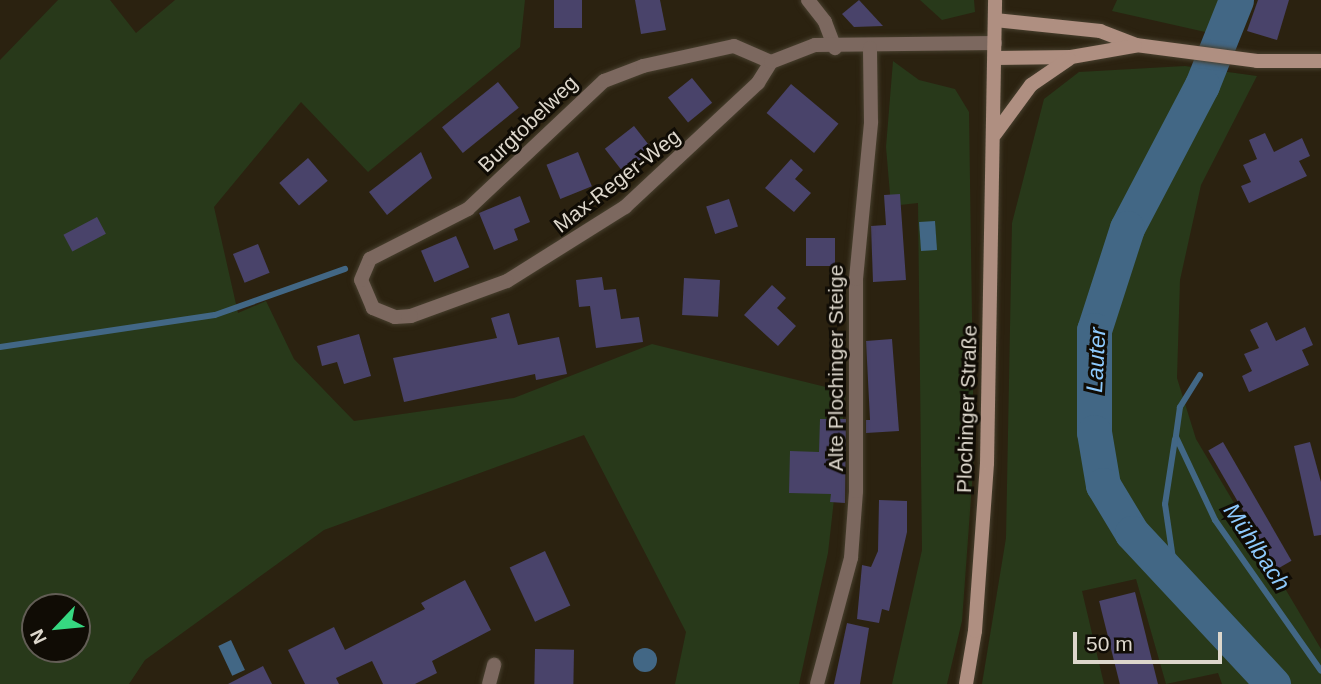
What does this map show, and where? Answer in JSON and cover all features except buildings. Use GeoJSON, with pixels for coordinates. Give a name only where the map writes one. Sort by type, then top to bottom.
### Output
{"type":"FeatureCollection","features":[{"type":"Feature","properties":{"kind":"main road","name":"Plochinger Straße"},"geometry":{"type":"LineString","coordinates":[[965,684],[975,631],[987,463],[995,134],[995,0]]}},
{"type":"Feature","properties":{"kind":"main road"},"geometry":{"type":"LineString","coordinates":[[995,20],[1100,31],[1136,45],[1257,61],[1321,61]]}},
{"type":"Feature","properties":{"kind":"main road"},"geometry":{"type":"LineString","coordinates":[[995,51],[1071,57],[1136,45]]}},
{"type":"Feature","properties":{"kind":"main road"},"geometry":{"type":"LineString","coordinates":[[995,134],[1031,85],[1071,57]]}},
{"type":"Feature","properties":{"kind":"street"},"geometry":{"type":"LineString","coordinates":[[808,0],[825,22],[835,48]]}},
{"type":"Feature","properties":{"kind":"street","name":"Burgtobelweg"},"geometry":{"type":"LineString","coordinates":[[361,280],[370,259],[387,247],[468,209],[578,101],[613,77],[734,46],[771,62]]}},
{"type":"Feature","properties":{"kind":"street"},"geometry":{"type":"LineString","coordinates":[[771,62],[815,46],[995,51]]}},
{"type":"Feature","properties":{"kind":"street","name":"Alte Plochinger Steige"},"geometry":{"type":"LineString","coordinates":[[817,684],[850,558],[856,491],[856,279],[871,122],[870,48]]}},
{"type":"Feature","properties":{"kind":"street","name":"Max-Reger-Weg"},"geometry":{"type":"LineString","coordinates":[[361,280],[373,308],[395,317],[507,281],[625,208],[731,114],[771,62]]}},
{"type":"Feature","properties":{"kind":"street"},"geometry":{"type":"LineString","coordinates":[[489,684],[494,665]]}},
{"type":"Feature","properties":{"kind":"green space"},"geometry":{"type":"Polygon","coordinates":[[[58,0],[110,0],[136,33],[175,0],[525,0],[520,47],[368,172],[301,102],[214,207],[238,313],[266,301],[294,359],[354,421],[514,398],[652,344],[846,392],[828,553],[799,684],[675,684],[686,632],[584,435],[324,530],[145,660],[129,684],[0,684],[0,60],[58,0]]]}},
{"type":"Feature","properties":{"kind":"green space"},"geometry":{"type":"Polygon","coordinates":[[[920,0],[974,0],[975,12],[942,20],[920,0]]]}},
{"type":"Feature","properties":{"kind":"green space"},"geometry":{"type":"Polygon","coordinates":[[[1117,0],[1247,0],[1232,38],[1112,11],[1117,0]]]}},
{"type":"Feature","properties":{"kind":"green space"},"geometry":{"type":"Polygon","coordinates":[[[893,61],[919,80],[955,89],[969,112],[974,456],[962,621],[947,684],[892,684],[922,550],[918,203],[891,206],[886,147],[893,61]]]}},
{"type":"Feature","properties":{"kind":"green space"},"geometry":{"type":"Polygon","coordinates":[[[1185,66],[1257,76],[1201,185],[1180,280],[1177,378],[1196,439],[1321,649],[1321,684],[1222,684],[1218,673],[1166,684],[1136,579],[1082,591],[1104,684],[982,684],[1006,538],[1012,223],[1044,99],[1079,72],[1185,66]]]}},
{"type":"Feature","properties":{"kind":"water"},"geometry":{"type":"Polygon","coordinates":[[[935,221],[937,250],[921,251],[919,222],[935,221]]]}},
{"type":"Feature","properties":{"kind":"water"},"geometry":{"type":"Polygon","coordinates":[[[231,640],[245,670],[232,676],[218,646],[231,640]]]}},
{"type":"Feature","properties":{"kind":"water"},"geometry":{"type":"Polygon","coordinates":[[[645,648],[654,651],[657,660],[654,669],[645,672],[636,669],[633,660],[636,651],[645,648]]]}},
{"type":"Feature","properties":{"kind":"waterway","name":"Lauter"},"geometry":{"type":"LineString","coordinates":[[1236,0],[1202,85],[1127,228],[1094,330],[1094,432],[1103,485],[1132,533],[1273,684]]}},
{"type":"Feature","properties":{"kind":"waterway"},"geometry":{"type":"LineString","coordinates":[[0,347],[215,315],[345,269]]}},
{"type":"Feature","properties":{"kind":"waterway","name":"Mühlbach"},"geometry":{"type":"LineString","coordinates":[[1200,375],[1180,407],[1176,437],[1215,520],[1321,671]]}},
{"type":"Feature","properties":{"kind":"waterway","name":"Mühlbach"},"geometry":{"type":"LineString","coordinates":[[1175,439],[1165,504],[1176,579]]}}]}
